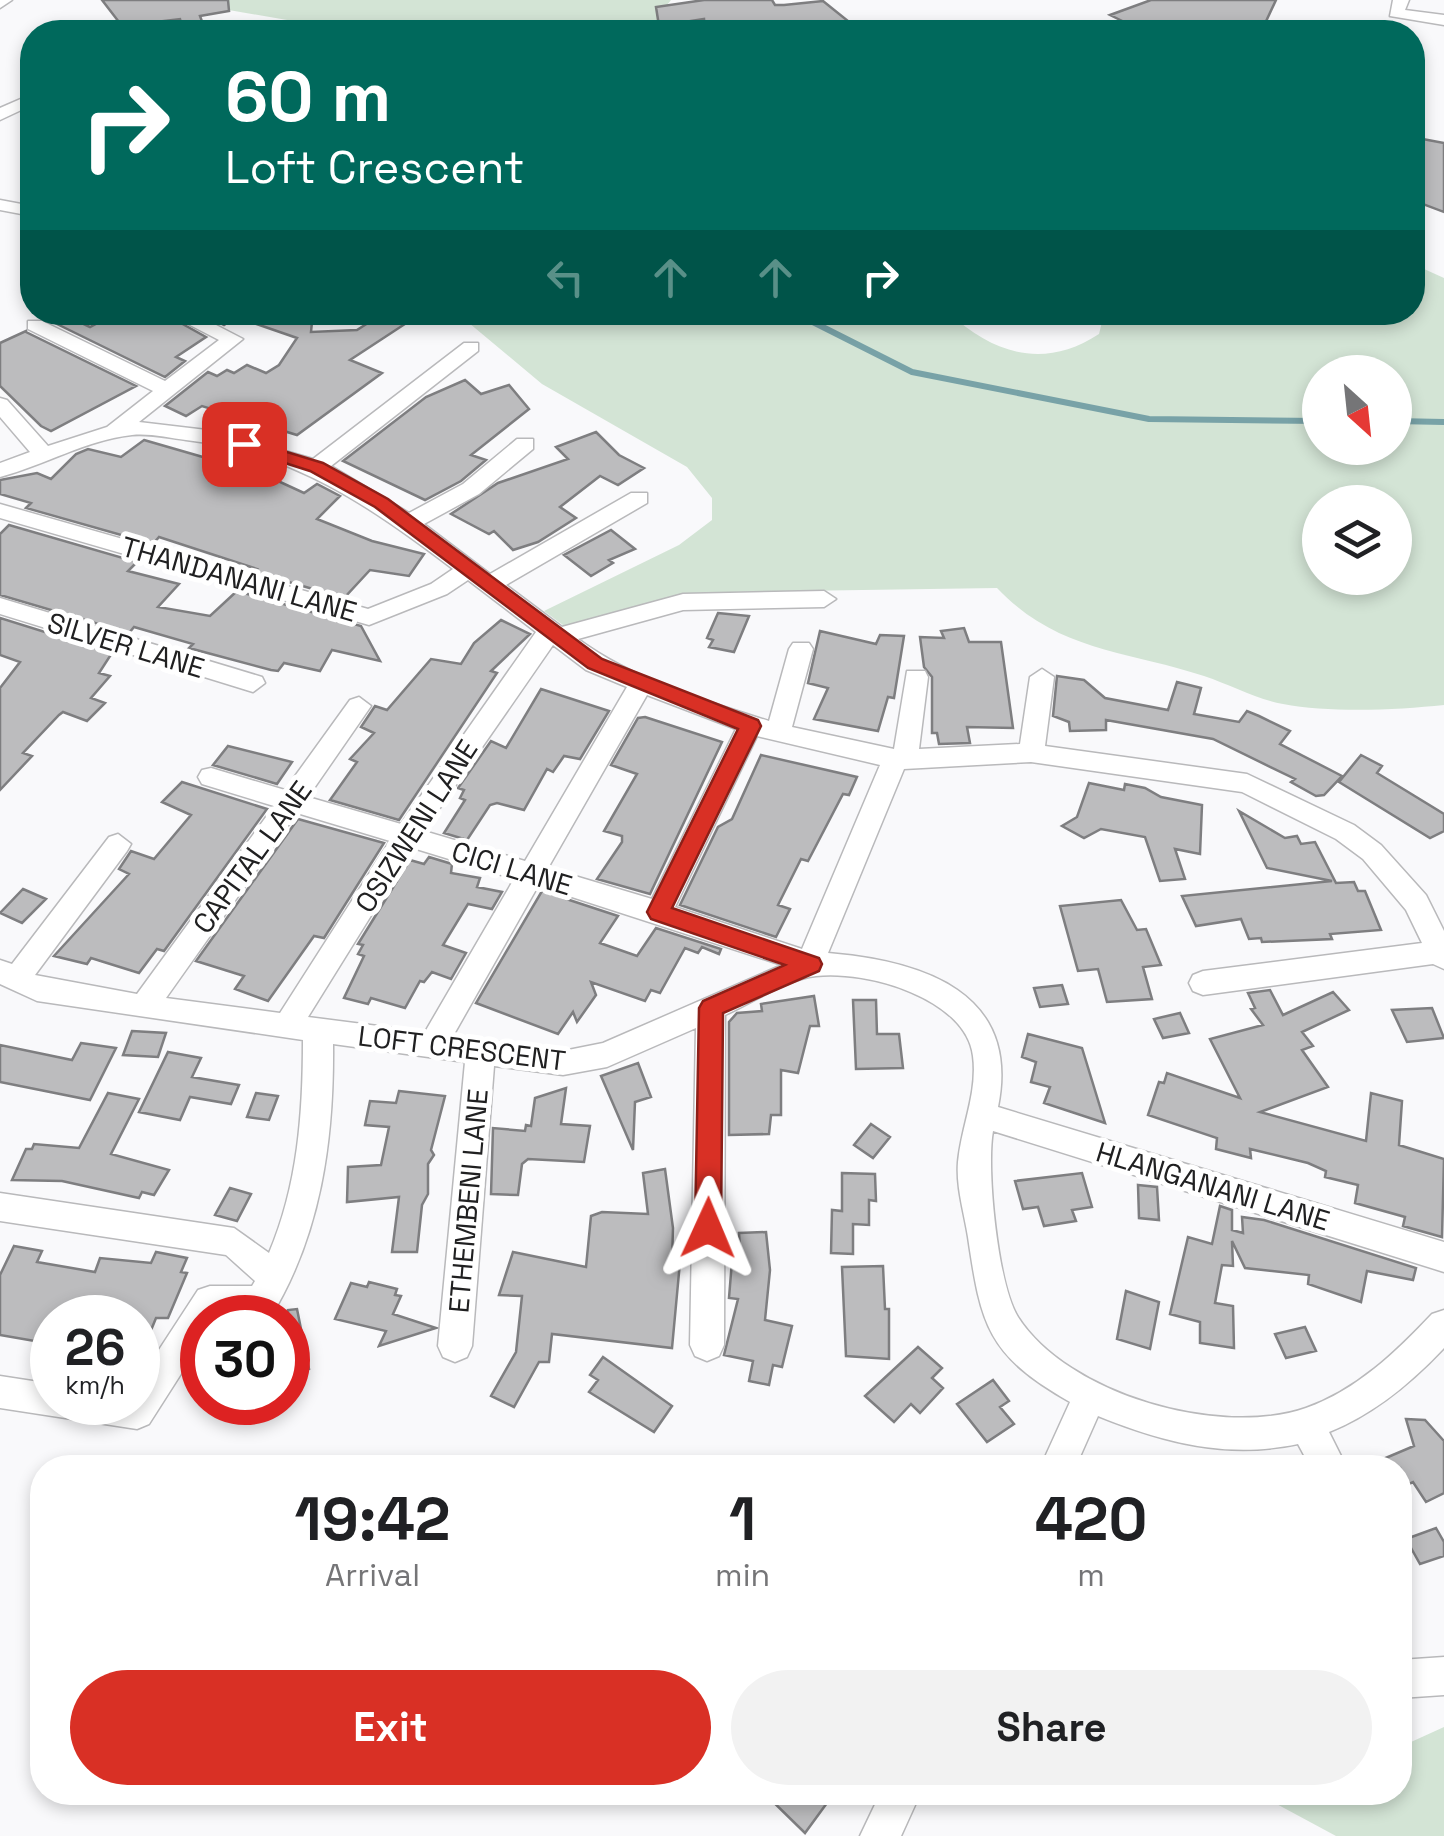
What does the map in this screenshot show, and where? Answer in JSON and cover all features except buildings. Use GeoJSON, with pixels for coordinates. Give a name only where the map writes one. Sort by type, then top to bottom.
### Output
{"type":"FeatureCollection","features":[{"type":"Feature","properties":{"kind":"street"},"geometry":{"type":"LineString","coordinates":[[1402,9],[1444,20]]}},
{"type":"Feature","properties":{"kind":"street"},"geometry":{"type":"LineString","coordinates":[[35,325],[167,390]]}},
{"type":"Feature","properties":{"kind":"street"},"geometry":{"type":"LineString","coordinates":[[115,430],[233,339],[202,325]]}},
{"type":"Feature","properties":{"kind":"street"},"geometry":{"type":"LineString","coordinates":[[316,467],[471,347]]}},
{"type":"Feature","properties":{"kind":"street"},"geometry":{"type":"LineString","coordinates":[[0,404],[43,454]]}},
{"type":"Feature","properties":{"kind":"street"},"geometry":{"type":"LineString","coordinates":[[0,470],[115,430],[150,428],[215,437],[316,467],[409,523],[595,664],[641,684],[750,726],[900,759],[1030,753],[1247,782],[1345,832],[1372,852],[1395,874],[1440,942],[1202,983]]}},
{"type":"Feature","properties":{"kind":"street"},"geometry":{"type":"LineString","coordinates":[[409,523],[471,489],[524,444]]}},
{"type":"Feature","properties":{"kind":"street","name":"THANDANANI LANE"},"geometry":{"type":"LineString","coordinates":[[0,511],[369,617],[480,576],[639,498]]}},
{"type":"Feature","properties":{"kind":"street"},"geometry":{"type":"LineString","coordinates":[[552,634],[684,602],[824,599]]}},
{"type":"Feature","properties":{"kind":"street","name":"SILVER LANE"},"geometry":{"type":"LineString","coordinates":[[0,606],[252,683]]}},
{"type":"Feature","properties":{"kind":"street","name":"OSIZWENI LANE"},"geometry":{"type":"LineString","coordinates":[[303,1028],[407,836],[552,634]]}},
{"type":"Feature","properties":{"kind":"street"},"geometry":{"type":"LineString","coordinates":[[778,733],[801,649]]}},
{"type":"Feature","properties":{"kind":"street"},"geometry":{"type":"LineString","coordinates":[[916,677],[900,759],[823,925],[810,964],[832,965],[930,988],[959,1004],[977,1026],[988,1049],[989,1078],[974,1182],[995,1307],[1010,1332],[1040,1362],[1090,1396],[1156,1423],[1219,1436],[1308,1428],[1390,1379],[1444,1325]]}},
{"type":"Feature","properties":{"kind":"street"},"geometry":{"type":"LineString","coordinates":[[1030,753],[1042,677]]}},
{"type":"Feature","properties":{"kind":"street"},"geometry":{"type":"LineString","coordinates":[[432,1046],[470,972],[641,684]]}},
{"type":"Feature","properties":{"kind":"street","name":"CAPITAL LANE"},"geometry":{"type":"LineString","coordinates":[[144,1007],[359,706]]}},
{"type":"Feature","properties":{"kind":"street"},"geometry":{"type":"LineString","coordinates":[[659,912],[750,726]]}},
{"type":"Feature","properties":{"kind":"street","name":"CICI LANE"},"geometry":{"type":"LineString","coordinates":[[212,778],[659,912],[810,964]]}},
{"type":"Feature","properties":{"kind":"street"},"geometry":{"type":"LineString","coordinates":[[8,976],[118,844]]}},
{"type":"Feature","properties":{"kind":"street","name":"LOFT CRESCENT"},"geometry":{"type":"LineString","coordinates":[[8,976],[36,989],[144,1007],[537,1062],[588,1060],[810,964]]}},
{"type":"Feature","properties":{"kind":"street"},"geometry":{"type":"LineString","coordinates":[[707,1345],[711,1008]]}},
{"type":"Feature","properties":{"kind":"street"},"geometry":{"type":"LineString","coordinates":[[264,1295],[299,1225],[318,1140],[303,1028]]}},
{"type":"Feature","properties":{"kind":"street","name":"ETHEMBENI LANE"},"geometry":{"type":"LineString","coordinates":[[455,1346],[480,1055]]}},
{"type":"Feature","properties":{"kind":"street","name":"HLANGANANI LANE"},"geometry":{"type":"LineString","coordinates":[[982,1115],[1444,1257]]}},
{"type":"Feature","properties":{"kind":"street"},"geometry":{"type":"LineString","coordinates":[[0,1207],[234,1242],[261,1295]]}},
{"type":"Feature","properties":{"kind":"street"},"geometry":{"type":"LineString","coordinates":[[160,1376],[180,1345]]}},
{"type":"Feature","properties":{"kind":"street"},"geometry":{"type":"LineString","coordinates":[[0,1392],[30,1397]]}},
{"type":"Feature","properties":{"kind":"street"},"geometry":{"type":"LineString","coordinates":[[1063,1455],[1090,1396]]}},
{"type":"Feature","properties":{"kind":"street"},"geometry":{"type":"LineString","coordinates":[[1308,1428],[1323,1455]]}},
{"type":"Feature","properties":{"kind":"street"},"geometry":{"type":"LineString","coordinates":[[1412,1678],[1444,1676]]}},
{"type":"Feature","properties":{"kind":"street"},"geometry":{"type":"LineString","coordinates":[[880,1836],[896,1805]]}},
{"type":"Feature","properties":{"kind":"green space"},"geometry":{"type":"Polygon","coordinates":[[[213,0],[671,0],[663,10],[666,20],[287,20],[200,5],[213,0]]]}},
{"type":"Feature","properties":{"kind":"green space"},"geometry":{"type":"Polygon","coordinates":[[[1425,269],[1444,278],[1444,705],[1364,710],[1273,702],[1204,676],[1068,637],[1020,609],[997,588],[733,592],[659,602],[567,628],[544,611],[679,545],[712,520],[712,498],[687,467],[542,384],[471,325],[964,325],[984,339],[1020,352],[1059,352],[1099,334],[1101,325],[1425,325],[1425,269]]]}},
{"type":"Feature","properties":{"kind":"green space"},"geometry":{"type":"Polygon","coordinates":[[[1444,1727],[1444,1836],[1336,1836],[1278,1805],[1412,1805],[1412,1742],[1444,1727]]]}},
{"type":"Feature","properties":{"kind":"waterway"},"geometry":{"type":"LineString","coordinates":[[819,325],[912,372],[1149,419],[1302,421]]}},
{"type":"Feature","properties":{"kind":"waterway"},"geometry":{"type":"LineString","coordinates":[[1412,421],[1444,422]]}},
{"type":"Feature","properties":{"kind":"route"},"geometry":{"type":"LineString","coordinates":[[244,444],[316,467],[382,503],[595,664],[750,726],[659,912],[810,964],[711,1008],[708,1228]]}}]}
